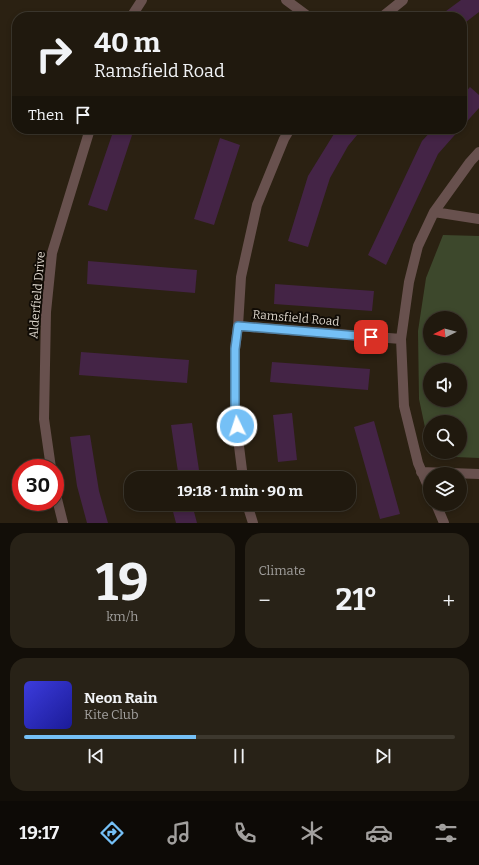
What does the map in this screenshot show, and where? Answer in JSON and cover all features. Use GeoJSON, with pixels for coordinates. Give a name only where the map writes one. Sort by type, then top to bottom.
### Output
{"type":"FeatureCollection","features":[{"type":"Feature","properties":{"kind":"street"},"geometry":{"type":"LineString","coordinates":[[135,12],[142,0]]}},
{"type":"Feature","properties":{"kind":"street"},"geometry":{"type":"LineString","coordinates":[[286,0],[302,12]]}},
{"type":"Feature","properties":{"kind":"street"},"geometry":{"type":"LineString","coordinates":[[388,12],[403,0]]}},
{"type":"Feature","properties":{"kind":"street","name":"Alderfield Drive"},"geometry":{"type":"LineString","coordinates":[[50,459],[44,419],[46,312],[52,254],[88,134]]}},
{"type":"Feature","properties":{"kind":"street"},"geometry":{"type":"LineString","coordinates":[[242,471],[235,414],[235,349],[241,277],[257,205],[287,134]]}},
{"type":"Feature","properties":{"kind":"street"},"geometry":{"type":"LineString","coordinates":[[479,152],[434,212],[418,246],[409,282],[401,339],[404,406],[418,463],[422,472],[479,474]]}},
{"type":"Feature","properties":{"kind":"street"},"geometry":{"type":"LineString","coordinates":[[434,212],[479,219]]}},
{"type":"Feature","properties":{"kind":"street","name":"Ramsfield Road"},"geometry":{"type":"LineString","coordinates":[[238,326],[401,339]]}},
{"type":"Feature","properties":{"kind":"street"},"geometry":{"type":"LineString","coordinates":[[60,511],[63,523]]}},
{"type":"Feature","properties":{"kind":"street"},"geometry":{"type":"LineString","coordinates":[[249,511],[253,523]]}},
{"type":"Feature","properties":{"kind":"street"},"geometry":{"type":"LineString","coordinates":[[439,511],[444,523]]}},
{"type":"Feature","properties":{"kind":"green space"},"geometry":{"type":"Polygon","coordinates":[[[443,235],[479,236],[479,458],[467,458],[467,415],[423,415],[423,418],[419,399],[418,331],[426,278],[443,235]]]}},
{"type":"Feature","properties":{"kind":"building"},"geometry":{"type":"Polygon","coordinates":[[[461,0],[479,0],[479,12],[467,21],[467,12],[445,12],[461,0]]]}},
{"type":"Feature","properties":{"kind":"building"},"geometry":{"type":"Polygon","coordinates":[[[470,87],[479,95],[479,108],[467,121],[467,90],[470,87]]]}},
{"type":"Feature","properties":{"kind":"building"},"geometry":{"type":"Polygon","coordinates":[[[112,134],[132,134],[107,211],[88,205],[112,134]]]}},
{"type":"Feature","properties":{"kind":"building"},"geometry":{"type":"Polygon","coordinates":[[[334,134],[358,134],[348,146],[330,178],[308,247],[288,241],[308,176],[334,134]]]}},
{"type":"Feature","properties":{"kind":"building"},"geometry":{"type":"Polygon","coordinates":[[[428,134],[456,134],[438,154],[386,265],[368,255],[422,141],[428,134]]]}},
{"type":"Feature","properties":{"kind":"building"},"geometry":{"type":"Polygon","coordinates":[[[220,138],[240,145],[214,225],[194,219],[220,138]]]}},
{"type":"Feature","properties":{"kind":"building"},"geometry":{"type":"Polygon","coordinates":[[[88,261],[197,270],[195,293],[87,284],[88,261]]]}},
{"type":"Feature","properties":{"kind":"building"},"geometry":{"type":"Polygon","coordinates":[[[275,284],[374,291],[372,311],[274,304],[275,284]]]}},
{"type":"Feature","properties":{"kind":"building"},"geometry":{"type":"Polygon","coordinates":[[[81,352],[189,360],[187,383],[79,375],[81,352]]]}},
{"type":"Feature","properties":{"kind":"building"},"geometry":{"type":"Polygon","coordinates":[[[272,362],[370,369],[368,390],[270,382],[272,362]]]}},
{"type":"Feature","properties":{"kind":"building"},"geometry":{"type":"Polygon","coordinates":[[[292,413],[297,460],[278,462],[273,415],[292,413]]]}},
{"type":"Feature","properties":{"kind":"building"},"geometry":{"type":"Polygon","coordinates":[[[374,421],[400,514],[380,519],[354,427],[374,421]]]}},
{"type":"Feature","properties":{"kind":"building"},"geometry":{"type":"Polygon","coordinates":[[[192,423],[199,470],[178,471],[171,425],[192,423]]]}},
{"type":"Feature","properties":{"kind":"building"},"geometry":{"type":"Polygon","coordinates":[[[90,435],[99,491],[108,523],[87,523],[77,486],[70,437],[90,435]]]}},
{"type":"Feature","properties":{"kind":"building"},"geometry":{"type":"Polygon","coordinates":[[[173,511],[194,511],[197,523],[176,523],[173,511]]]}},
{"type":"Feature","properties":{"kind":"route"},"geometry":{"type":"LineString","coordinates":[[237,426],[235,414],[235,349],[238,326],[371,337]]}}]}
